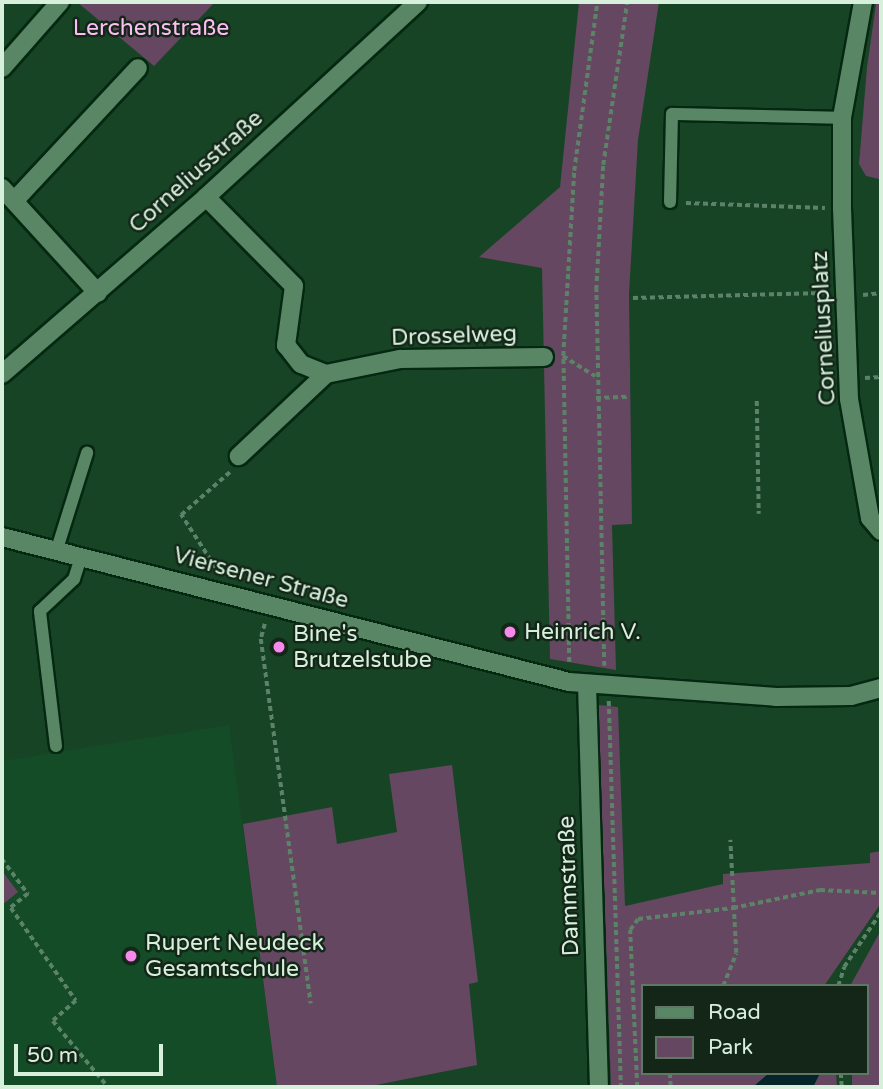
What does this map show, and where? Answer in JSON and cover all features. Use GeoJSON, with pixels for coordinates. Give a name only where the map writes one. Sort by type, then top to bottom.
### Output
{"type":"FeatureCollection","features":[{"type":"Feature","properties":{"kind":"street"},"geometry":{"type":"LineString","coordinates":[[2,68],[60,2]]}},
{"type":"Feature","properties":{"kind":"street","name":"Corneliusstraße"},"geometry":{"type":"LineString","coordinates":[[2,374],[206,197],[418,2]]}},
{"type":"Feature","properties":{"kind":"street","name":"Corneliusplatz"},"geometry":{"type":"LineString","coordinates":[[863,2],[842,118],[842,208],[849,399],[870,517],[881,531]]}},
{"type":"Feature","properties":{"kind":"street"},"geometry":{"type":"LineString","coordinates":[[98,293],[9,194],[138,68]]}},
{"type":"Feature","properties":{"kind":"street"},"geometry":{"type":"LineString","coordinates":[[206,197],[294,286],[286,345],[301,364],[326,374],[239,456]]}},
{"type":"Feature","properties":{"kind":"street","name":"Drosselweg"},"geometry":{"type":"LineString","coordinates":[[326,374],[400,359],[544,357]]}},
{"type":"Feature","properties":{"kind":"street","name":"Viersener Straße"},"geometry":{"type":"LineString","coordinates":[[2,537],[82,555],[485,664],[578,683],[776,697],[851,696],[881,688]]}},
{"type":"Feature","properties":{"kind":"street","name":"Dammstraße"},"geometry":{"type":"LineString","coordinates":[[578,683],[599,1087]]}},
{"type":"Feature","properties":{"kind":"lane"},"geometry":{"type":"LineString","coordinates":[[670,202],[672,114],[842,118]]}},
{"type":"Feature","properties":{"kind":"lane"},"geometry":{"type":"LineString","coordinates":[[57,549],[87,453]]}},
{"type":"Feature","properties":{"kind":"lane"},"geometry":{"type":"LineString","coordinates":[[56,746],[40,611],[74,579],[82,555]]}},
{"type":"Feature","properties":{"kind":"path"},"geometry":{"type":"LineString","coordinates":[[578,683],[563,356],[574,171],[597,2]]}},
{"type":"Feature","properties":{"kind":"path"},"geometry":{"type":"LineString","coordinates":[[621,1087],[609,685],[604,666],[596,376],[603,165],[627,2]]}},
{"type":"Feature","properties":{"kind":"path"},"geometry":{"type":"LineString","coordinates":[[670,202],[842,208]]}},
{"type":"Feature","properties":{"kind":"path"},"geometry":{"type":"LineString","coordinates":[[633,298],[881,293]]}},
{"type":"Feature","properties":{"kind":"path"},"geometry":{"type":"LineString","coordinates":[[544,357],[563,356],[596,376]]}},
{"type":"Feature","properties":{"kind":"path"},"geometry":{"type":"LineString","coordinates":[[596,398],[629,397]]}},
{"type":"Feature","properties":{"kind":"path"},"geometry":{"type":"LineString","coordinates":[[757,401],[759,514]]}},
{"type":"Feature","properties":{"kind":"path"},"geometry":{"type":"LineString","coordinates":[[233,596],[181,515],[236,467],[239,456]]}},
{"type":"Feature","properties":{"kind":"path"},"geometry":{"type":"LineString","coordinates":[[270,605],[261,639],[311,1004]]}},
{"type":"Feature","properties":{"kind":"path"},"geometry":{"type":"LineString","coordinates":[[724,984],[736,953],[730,840]]}},
{"type":"Feature","properties":{"kind":"path"},"geometry":{"type":"LineString","coordinates":[[2,859],[28,894],[11,908],[76,1001],[53,1020],[107,1087]]}},
{"type":"Feature","properties":{"kind":"path"},"geometry":{"type":"LineString","coordinates":[[637,1087],[629,930],[646,918],[733,908],[820,890],[881,893]]}},
{"type":"Feature","properties":{"kind":"path"},"geometry":{"type":"LineString","coordinates":[[839,984],[844,967],[881,912]]}},
{"type":"Feature","properties":{"kind":"shaded area","name":"Rupert Neudeck Gesamtschule"},"geometry":{"type":"Polygon","coordinates":[[[229,725],[277,1087],[2,1087],[2,761],[229,725]]]}},
{"type":"Feature","properties":{"kind":"green space","name":"Lerchenstraße"},"geometry":{"type":"Polygon","coordinates":[[[77,2],[215,2],[154,66],[77,2]]]}},
{"type":"Feature","properties":{"kind":"green space"},"geometry":{"type":"Polygon","coordinates":[[[579,2],[659,2],[638,140],[629,294],[632,524],[612,525],[616,670],[550,659],[542,268],[479,257],[560,187],[579,2]]]}},
{"type":"Feature","properties":{"kind":"green space"},"geometry":{"type":"Polygon","coordinates":[[[881,2],[879,179],[866,176],[859,164],[867,67],[876,4],[881,2]]]}},
{"type":"Feature","properties":{"kind":"green space"},"geometry":{"type":"Polygon","coordinates":[[[598,705],[618,707],[625,906],[723,884],[723,874],[870,863],[870,853],[881,851],[881,903],[825,984],[642,984],[642,1075],[767,1075],[753,1087],[611,1087],[598,705]]]}},
{"type":"Feature","properties":{"kind":"green space"},"geometry":{"type":"Polygon","coordinates":[[[452,765],[478,982],[469,984],[477,1065],[366,1087],[277,1087],[243,824],[332,807],[337,844],[397,832],[389,774],[452,765]]]}},
{"type":"Feature","properties":{"kind":"green space"},"geometry":{"type":"Polygon","coordinates":[[[2,871],[18,892],[2,905],[2,871]]]}},
{"type":"Feature","properties":{"kind":"green space"},"geometry":{"type":"Polygon","coordinates":[[[881,930],[881,1087],[852,1087],[852,1075],[869,1075],[869,984],[851,984],[881,930]]]}},
{"type":"Feature","properties":{"kind":"green space"},"geometry":{"type":"Polygon","coordinates":[[[819,1075],[836,1075],[837,1087],[813,1087],[819,1075]]]}},
{"type":"Feature","properties":{"kind":"water"},"geometry":{"type":"Polygon","coordinates":[[[767,1075],[819,1075],[813,1087],[753,1087],[767,1075]]]}},
{"type":"Feature","properties":{"kind":"place","name":"Heinrich V."},"geometry":{"type":"Point","coordinates":[510,632]}},
{"type":"Feature","properties":{"kind":"place","name":"Bine's Brutzelstube"},"geometry":{"type":"Point","coordinates":[279,647]}},
{"type":"Feature","properties":{"kind":"place","name":"Rupert Neudeck Gesamtschule"},"geometry":{"type":"Point","coordinates":[131,956]}}]}
